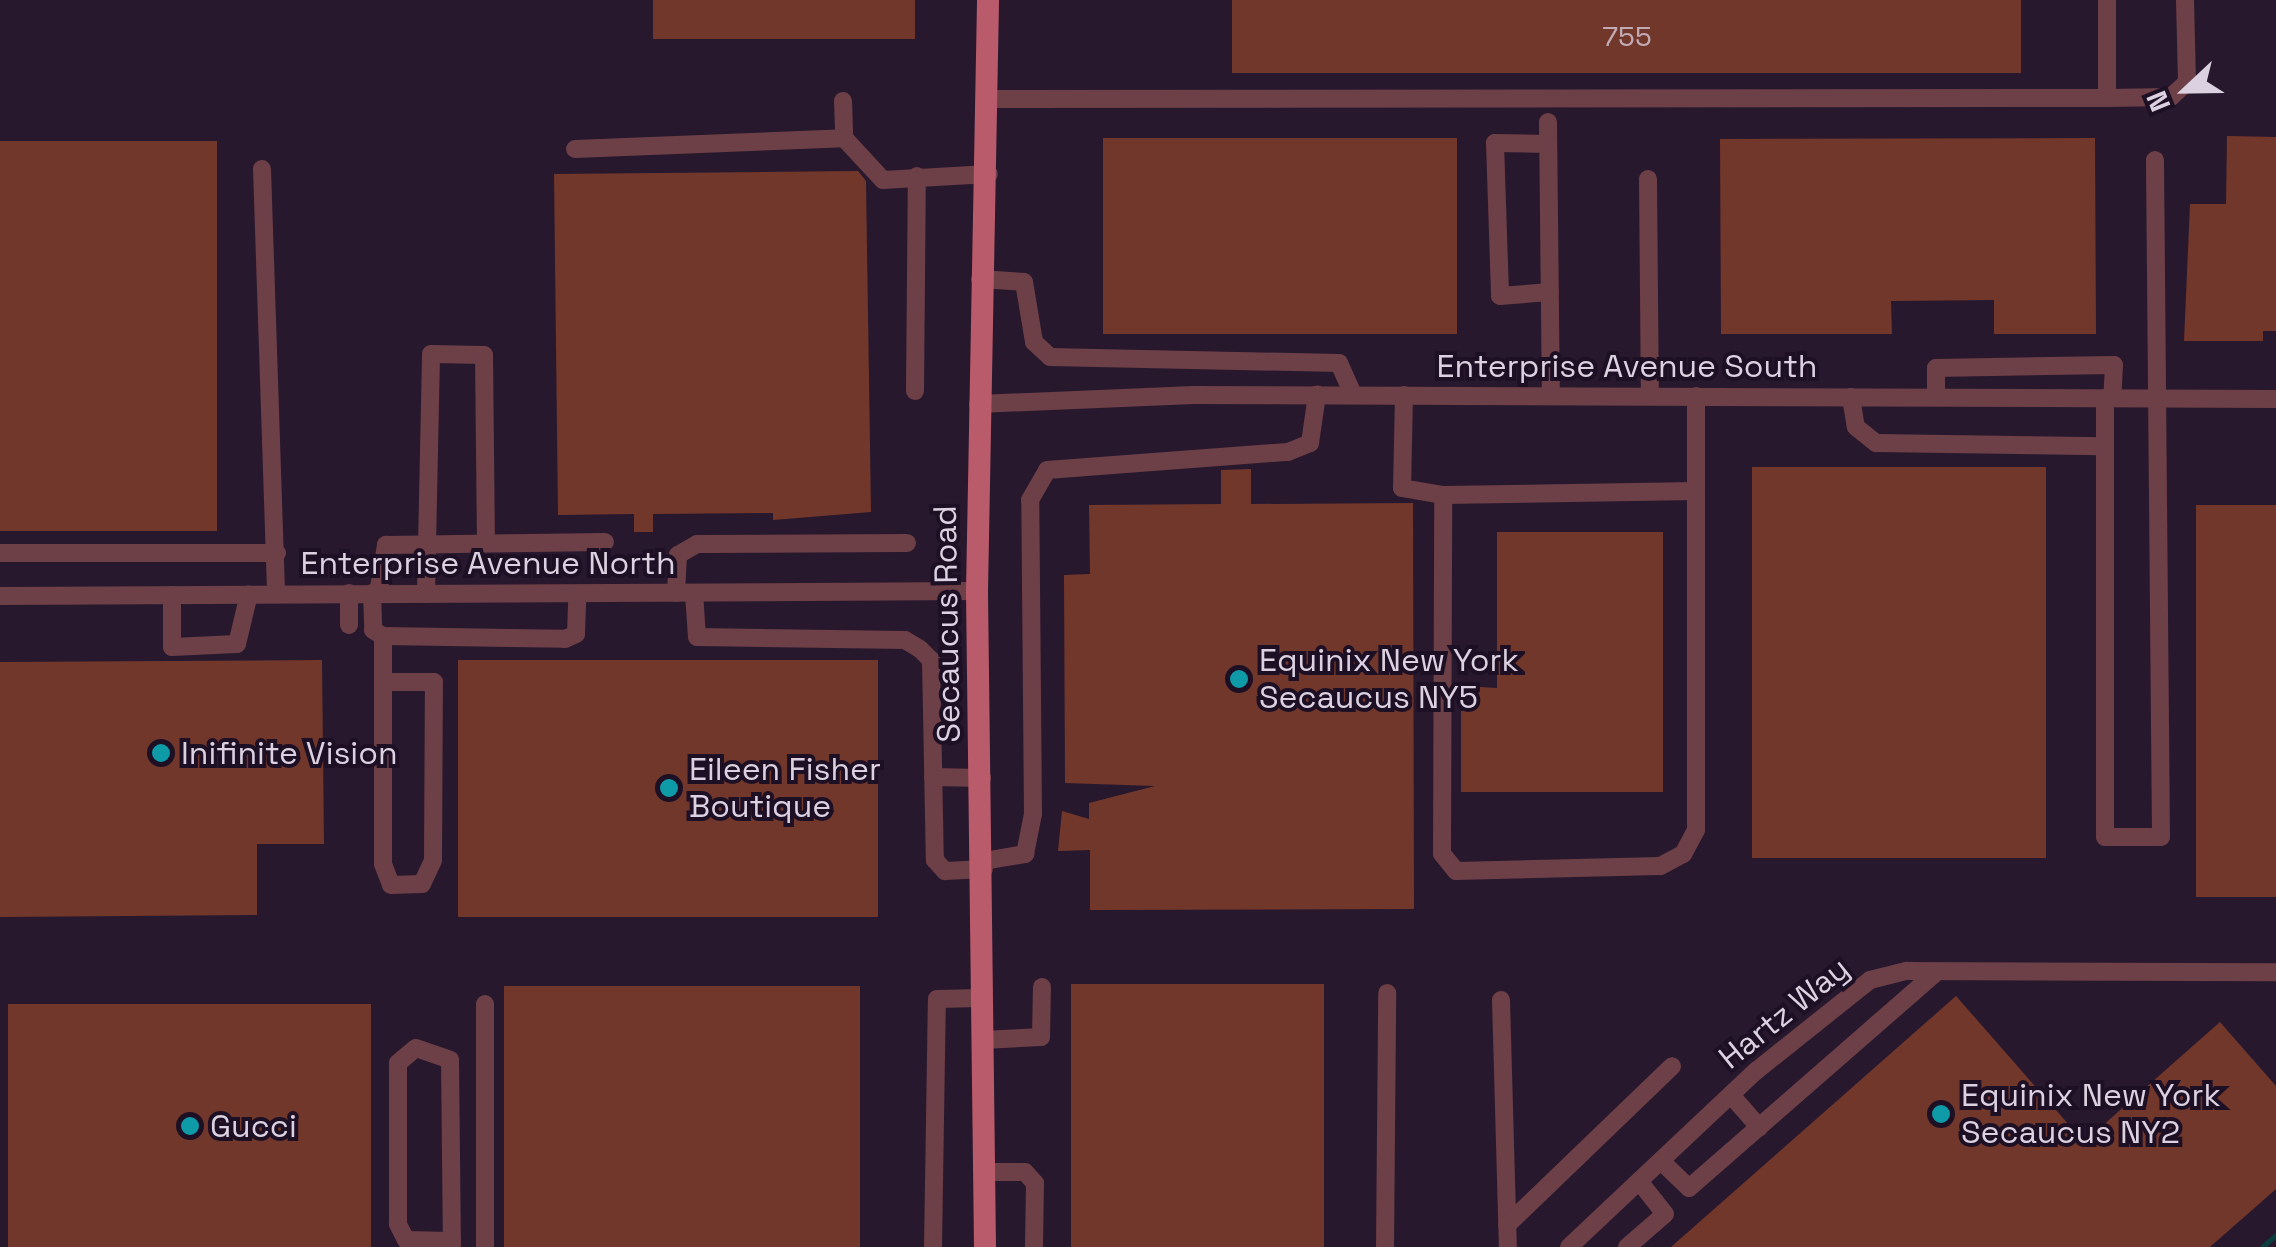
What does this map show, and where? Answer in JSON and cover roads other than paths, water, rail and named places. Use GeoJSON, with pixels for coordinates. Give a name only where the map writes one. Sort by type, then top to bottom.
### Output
{"type":"FeatureCollection","features":[{"type":"Feature","properties":{"kind":"main road","name":"Secaucus Road"},"geometry":{"type":"LineString","coordinates":[[986,1247],[981,998],[984,865],[977,590],[980,279],[989,174],[988,0]]}},
{"type":"Feature","properties":{"kind":"street"},"geometry":{"type":"LineString","coordinates":[[2107,0],[2107,98]]}},
{"type":"Feature","properties":{"kind":"street"},"geometry":{"type":"LineString","coordinates":[[988,99],[2171,97],[2187,82],[2185,0]]}},
{"type":"Feature","properties":{"kind":"street"},"geometry":{"type":"LineString","coordinates":[[843,101],[844,138],[883,180],[989,174]]}},
{"type":"Feature","properties":{"kind":"street"},"geometry":{"type":"LineString","coordinates":[[1548,122],[1551,396]]}},
{"type":"Feature","properties":{"kind":"street"},"geometry":{"type":"LineString","coordinates":[[575,149],[844,138]]}},
{"type":"Feature","properties":{"kind":"street"},"geometry":{"type":"LineString","coordinates":[[1548,144],[1495,143],[1500,296],[1550,292]]}},
{"type":"Feature","properties":{"kind":"street"},"geometry":{"type":"LineString","coordinates":[[1936,398],[1936,368],[2114,365],[2106,446],[2105,837],[2161,837],[2155,160]]}},
{"type":"Feature","properties":{"kind":"street"},"geometry":{"type":"LineString","coordinates":[[262,169],[276,594]]}},
{"type":"Feature","properties":{"kind":"street"},"geometry":{"type":"LineString","coordinates":[[916,390],[917,176]]}},
{"type":"Feature","properties":{"kind":"street"},"geometry":{"type":"LineString","coordinates":[[1648,179],[1650,396]]}},
{"type":"Feature","properties":{"kind":"street"},"geometry":{"type":"LineString","coordinates":[[980,279],[1024,282],[1043,353],[1097,358],[1340,363],[1353,395]]}},
{"type":"Feature","properties":{"kind":"street"},"geometry":{"type":"LineString","coordinates":[[426,594],[431,354],[484,355],[486,540]]}},
{"type":"Feature","properties":{"kind":"street"},"geometry":{"type":"LineString","coordinates":[[1193,360],[1194,395]]}},
{"type":"Feature","properties":{"kind":"street","name":"Enterprise Avenue South"},"geometry":{"type":"LineString","coordinates":[[978,404],[1194,395],[2276,399]]}},
{"type":"Feature","properties":{"kind":"street"},"geometry":{"type":"LineString","coordinates":[[908,543],[698,544],[678,555],[697,637],[905,640],[931,660],[935,860],[945,872],[1024,854],[1033,814],[1030,500],[1046,470],[1288,452],[1310,443],[1317,395]]}},
{"type":"Feature","properties":{"kind":"street"},"geometry":{"type":"LineString","coordinates":[[1404,395],[1402,488],[1443,494],[1696,491]]}},
{"type":"Feature","properties":{"kind":"street"},"geometry":{"type":"LineString","coordinates":[[1443,494],[1442,854],[1456,871],[1660,866],[1683,854],[1696,830],[1696,396]]}},
{"type":"Feature","properties":{"kind":"street"},"geometry":{"type":"LineString","coordinates":[[1852,397],[1856,427],[1876,444],[2106,446]]}},
{"type":"Feature","properties":{"kind":"street"},"geometry":{"type":"LineString","coordinates":[[577,596],[576,634],[565,639],[382,636],[372,630],[386,546],[486,540],[604,542]]}},
{"type":"Feature","properties":{"kind":"street"},"geometry":{"type":"LineString","coordinates":[[0,554],[277,553]]}},
{"type":"Feature","properties":{"kind":"street","name":"Enterprise Avenue North"},"geometry":{"type":"LineString","coordinates":[[0,596],[577,596],[977,590]]}},
{"type":"Feature","properties":{"kind":"street"},"geometry":{"type":"LineString","coordinates":[[172,595],[172,646],[237,644],[250,594]]}},
{"type":"Feature","properties":{"kind":"street"},"geometry":{"type":"LineString","coordinates":[[349,594],[349,625]]}},
{"type":"Feature","properties":{"kind":"street"},"geometry":{"type":"LineString","coordinates":[[382,636],[384,864],[392,884],[422,884],[434,860],[434,682],[383,682]]}},
{"type":"Feature","properties":{"kind":"street"},"geometry":{"type":"LineString","coordinates":[[933,777],[982,778]]}},
{"type":"Feature","properties":{"kind":"street"},"geometry":{"type":"LineString","coordinates":[[1661,1161],[1689,1188],[1937,972]]}},
{"type":"Feature","properties":{"kind":"street","name":"Hartz Way"},"geometry":{"type":"LineString","coordinates":[[1569,1247],[1731,1095],[1864,983],[1937,972],[2276,972]]}},
{"type":"Feature","properties":{"kind":"street"},"geometry":{"type":"LineString","coordinates":[[982,1040],[1041,1037],[1042,988]]}},
{"type":"Feature","properties":{"kind":"street"},"geometry":{"type":"LineString","coordinates":[[1386,1247],[1387,993]]}},
{"type":"Feature","properties":{"kind":"street"},"geometry":{"type":"LineString","coordinates":[[933,1247],[937,999],[981,998]]}},
{"type":"Feature","properties":{"kind":"street"},"geometry":{"type":"LineString","coordinates":[[1501,1000],[1508,1247]]}},
{"type":"Feature","properties":{"kind":"street"},"geometry":{"type":"LineString","coordinates":[[485,1004],[485,1247]]}},
{"type":"Feature","properties":{"kind":"street"},"geometry":{"type":"LineString","coordinates":[[416,1048],[450,1060],[452,1244],[406,1240],[398,1224],[398,1063],[416,1048]]}},
{"type":"Feature","properties":{"kind":"street"},"geometry":{"type":"LineString","coordinates":[[1507,1225],[1672,1066]]}},
{"type":"Feature","properties":{"kind":"street"},"geometry":{"type":"LineString","coordinates":[[1731,1095],[1759,1127]]}},
{"type":"Feature","properties":{"kind":"street"},"geometry":{"type":"LineString","coordinates":[[986,1172],[1025,1172],[1035,1183],[1034,1247]]}},
{"type":"Feature","properties":{"kind":"street"},"geometry":{"type":"LineString","coordinates":[[1628,1247],[1665,1214],[1639,1181]]}},
{"type":"Feature","properties":{"kind":"waterway"},"geometry":{"type":"LineString","coordinates":[[2262,1247],[2276,1235]]}},
{"type":"Feature","properties":{"kind":"place","name":"Equinix New York Secaucus NY5"},"geometry":{"type":"Point","coordinates":[1239,679]}},
{"type":"Feature","properties":{"kind":"place","name":"Inifinite Vision"},"geometry":{"type":"Point","coordinates":[161,753]}},
{"type":"Feature","properties":{"kind":"place","name":"Eileen Fisher Boutique"},"geometry":{"type":"Point","coordinates":[669,788]}},
{"type":"Feature","properties":{"kind":"place","name":"Equinix New York Secaucus NY2"},"geometry":{"type":"Point","coordinates":[1941,1114]}},
{"type":"Feature","properties":{"kind":"place","name":"Gucci"},"geometry":{"type":"Point","coordinates":[190,1126]}}]}
